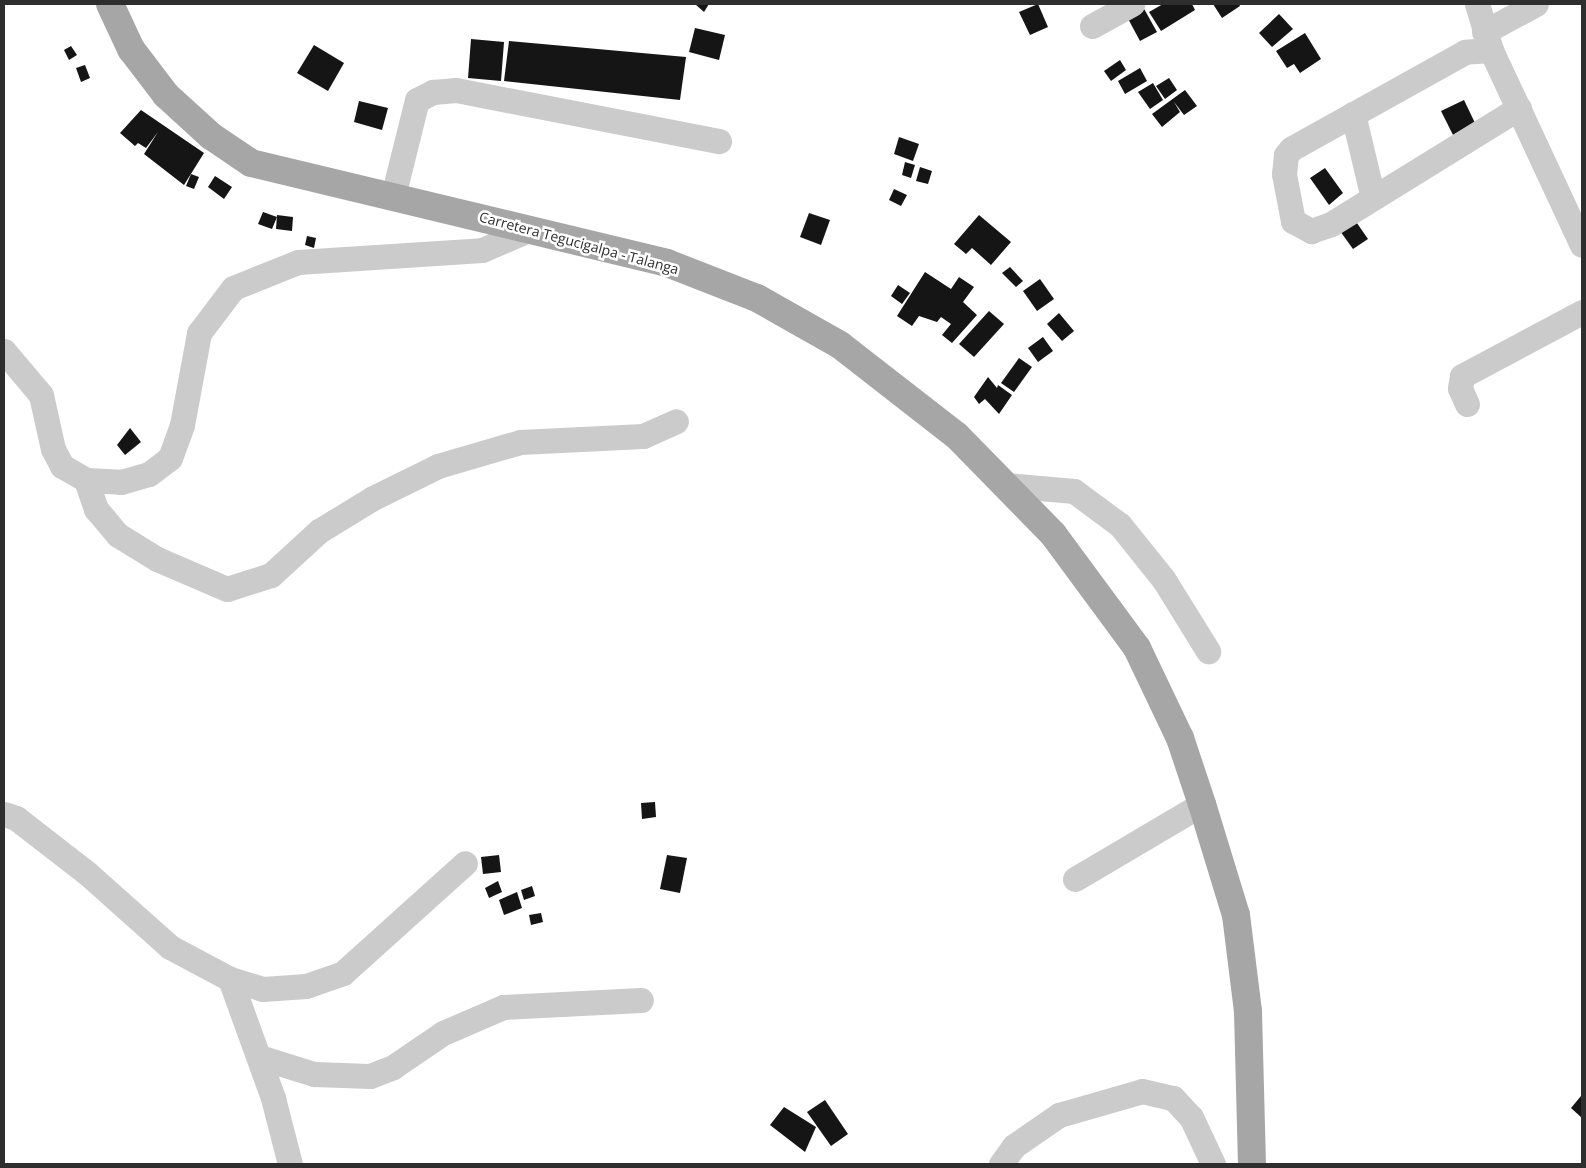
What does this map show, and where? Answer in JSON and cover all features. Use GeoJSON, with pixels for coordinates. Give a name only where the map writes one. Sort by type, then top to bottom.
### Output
{"type":"FeatureCollection","features":[{"type":"Feature","properties":{"kind":"main road","name":"Carretera Tegucigalpa - Talanga"},"geometry":{"type":"LineString","coordinates":[[110,4],[132,49],[166,95],[211,136],[251,163],[531,228],[667,263],[757,298],[840,345],[957,436],[1053,534],[1137,648],[1180,738],[1236,915],[1248,1012],[1252,1164]]}},
{"type":"Feature","properties":{"kind":"street"},"geometry":{"type":"LineString","coordinates":[[1092,26],[1132,4]]}},
{"type":"Feature","properties":{"kind":"street"},"geometry":{"type":"LineString","coordinates":[[1477,4],[1487,41],[1582,245]]}},
{"type":"Feature","properties":{"kind":"street"},"geometry":{"type":"LineString","coordinates":[[1519,108],[1372,194],[1331,224],[1311,231],[1297,227],[1286,201],[1286,155],[1353,114],[1487,41],[1536,4]]}},
{"type":"Feature","properties":{"kind":"street"},"geometry":{"type":"LineString","coordinates":[[393,196],[417,100],[433,92],[456,90],[719,141]]}},
{"type":"Feature","properties":{"kind":"street"},"geometry":{"type":"LineString","coordinates":[[1353,114],[1372,194]]}},
{"type":"Feature","properties":{"kind":"street"},"geometry":{"type":"LineString","coordinates":[[4,351],[41,395],[53,449],[62,466],[86,480],[121,482],[149,474],[170,458],[182,425],[199,333],[233,288],[298,262],[482,250],[531,228]]}},
{"type":"Feature","properties":{"kind":"street"},"geometry":{"type":"LineString","coordinates":[[1467,404],[1460,388],[1462,376],[1582,312]]}},
{"type":"Feature","properties":{"kind":"street"},"geometry":{"type":"LineString","coordinates":[[86,480],[96,509],[118,536],[157,560],[227,590],[271,575],[319,531],[373,498],[438,466],[520,442],[643,436],[676,421]]}},
{"type":"Feature","properties":{"kind":"street"},"geometry":{"type":"LineString","coordinates":[[1004,485],[1074,491],[1120,525],[1164,580],[1208,651]]}},
{"type":"Feature","properties":{"kind":"street"},"geometry":{"type":"LineString","coordinates":[[1075,879],[1202,804]]}},
{"type":"Feature","properties":{"kind":"street"},"geometry":{"type":"LineString","coordinates":[[4,814],[16,818],[87,873],[170,947],[230,979],[263,989],[306,986],[343,973],[465,862]]}},
{"type":"Feature","properties":{"kind":"street"},"geometry":{"type":"LineString","coordinates":[[230,979],[259,1057],[290,1164]]}},
{"type":"Feature","properties":{"kind":"street"},"geometry":{"type":"LineString","coordinates":[[259,1057],[314,1074],[370,1076],[393,1067],[443,1033],[503,1007],[642,1000]]}},
{"type":"Feature","properties":{"kind":"street"},"geometry":{"type":"LineString","coordinates":[[1001,1164],[1014,1146],[1059,1116],[1142,1091],[1173,1098],[1179,1104],[1191,1117],[1213,1164]]}},
{"type":"Feature","properties":{"kind":"building"},"geometry":{"type":"Polygon","coordinates":[[[695,4],[709,4],[704,12],[695,4]]]}},
{"type":"Feature","properties":{"kind":"building"},"geometry":{"type":"Polygon","coordinates":[[[1038,4],[1048,27],[1030,35],[1019,12],[1038,4]]]}},
{"type":"Feature","properties":{"kind":"building"},"geometry":{"type":"Polygon","coordinates":[[[1163,4],[1192,4],[1195,10],[1161,31],[1149,12],[1163,4]]]}},
{"type":"Feature","properties":{"kind":"building"},"geometry":{"type":"Polygon","coordinates":[[[1213,4],[1239,4],[1240,6],[1222,18],[1213,4]]]}},
{"type":"Feature","properties":{"kind":"building"},"geometry":{"type":"Polygon","coordinates":[[[1143,7],[1157,32],[1140,41],[1126,15],[1143,7]]]}},
{"type":"Feature","properties":{"kind":"building"},"geometry":{"type":"Polygon","coordinates":[[[1279,14],[1293,29],[1272,47],[1259,33],[1279,14]]]}},
{"type":"Feature","properties":{"kind":"building"},"geometry":{"type":"Polygon","coordinates":[[[695,28],[725,35],[719,60],[689,52],[695,28]]]}},
{"type":"Feature","properties":{"kind":"building"},"geometry":{"type":"Polygon","coordinates":[[[1305,33],[1321,59],[1300,73],[1294,64],[1287,68],[1276,51],[1305,33]]]}},
{"type":"Feature","properties":{"kind":"building"},"geometry":{"type":"Polygon","coordinates":[[[471,39],[504,42],[501,81],[468,78],[471,39]]]}},
{"type":"Feature","properties":{"kind":"building"},"geometry":{"type":"Polygon","coordinates":[[[509,41],[686,57],[680,100],[504,81],[509,41]]]}},
{"type":"Feature","properties":{"kind":"building"},"geometry":{"type":"Polygon","coordinates":[[[314,45],[344,63],[328,91],[297,73],[314,45]]]}},
{"type":"Feature","properties":{"kind":"building"},"geometry":{"type":"Polygon","coordinates":[[[71,46],[77,55],[69,60],[64,50],[71,46]]]}},
{"type":"Feature","properties":{"kind":"building"},"geometry":{"type":"Polygon","coordinates":[[[1120,60],[1126,70],[1111,81],[1104,71],[1120,60]]]}},
{"type":"Feature","properties":{"kind":"building"},"geometry":{"type":"Polygon","coordinates":[[[85,65],[90,78],[81,82],[76,68],[85,65]]]}},
{"type":"Feature","properties":{"kind":"building"},"geometry":{"type":"Polygon","coordinates":[[[1140,68],[1147,81],[1125,94],[1118,81],[1140,68]]]}},
{"type":"Feature","properties":{"kind":"building"},"geometry":{"type":"Polygon","coordinates":[[[1169,78],[1177,90],[1165,99],[1156,86],[1169,78]]]}},
{"type":"Feature","properties":{"kind":"building"},"geometry":{"type":"Polygon","coordinates":[[[1153,83],[1163,100],[1150,109],[1138,92],[1153,83]]]}},
{"type":"Feature","properties":{"kind":"building"},"geometry":{"type":"Polygon","coordinates":[[[1185,90],[1197,106],[1184,115],[1174,102],[1180,112],[1162,127],[1152,114],[1185,90]]]}},
{"type":"Feature","properties":{"kind":"building"},"geometry":{"type":"Polygon","coordinates":[[[1464,100],[1475,123],[1453,135],[1441,111],[1464,100]]]}},
{"type":"Feature","properties":{"kind":"building"},"geometry":{"type":"Polygon","coordinates":[[[359,101],[388,108],[382,130],[354,122],[359,101]]]}},
{"type":"Feature","properties":{"kind":"building"},"geometry":{"type":"Polygon","coordinates":[[[141,110],[204,153],[184,185],[144,154],[158,132],[146,148],[138,143],[135,146],[120,133],[141,110]]]}},
{"type":"Feature","properties":{"kind":"building"},"geometry":{"type":"Polygon","coordinates":[[[899,137],[919,144],[913,161],[894,154],[899,137]]]}},
{"type":"Feature","properties":{"kind":"building"},"geometry":{"type":"Polygon","coordinates":[[[905,162],[915,165],[911,178],[902,175],[905,162]]]}},
{"type":"Feature","properties":{"kind":"building"},"geometry":{"type":"Polygon","coordinates":[[[920,167],[932,171],[928,184],[916,181],[920,167]]]}},
{"type":"Feature","properties":{"kind":"building"},"geometry":{"type":"Polygon","coordinates":[[[1325,168],[1343,193],[1329,205],[1310,178],[1325,168]]]}},
{"type":"Feature","properties":{"kind":"building"},"geometry":{"type":"Polygon","coordinates":[[[191,174],[199,177],[194,189],[186,186],[191,174]]]}},
{"type":"Feature","properties":{"kind":"building"},"geometry":{"type":"Polygon","coordinates":[[[215,176],[232,187],[224,199],[208,187],[215,176]]]}},
{"type":"Feature","properties":{"kind":"building"},"geometry":{"type":"Polygon","coordinates":[[[894,189],[907,195],[901,206],[889,200],[894,189]]]}},
{"type":"Feature","properties":{"kind":"building"},"geometry":{"type":"Polygon","coordinates":[[[263,212],[277,217],[272,229],[258,224],[263,212]]]}},
{"type":"Feature","properties":{"kind":"building"},"geometry":{"type":"Polygon","coordinates":[[[809,213],[830,220],[821,245],[800,237],[809,213]]]}},
{"type":"Feature","properties":{"kind":"building"},"geometry":{"type":"Polygon","coordinates":[[[1350,213],[1368,239],[1353,249],[1335,224],[1350,213]]]}},
{"type":"Feature","properties":{"kind":"building"},"geometry":{"type":"Polygon","coordinates":[[[277,215],[293,217],[292,231],[276,229],[277,215]]]}},
{"type":"Feature","properties":{"kind":"building"},"geometry":{"type":"Polygon","coordinates":[[[979,215],[1011,242],[991,265],[972,248],[966,254],[954,244],[979,215]]]}},
{"type":"Feature","properties":{"kind":"building"},"geometry":{"type":"Polygon","coordinates":[[[307,236],[316,238],[314,248],[305,245],[307,236]]]}},
{"type":"Feature","properties":{"kind":"building"},"geometry":{"type":"Polygon","coordinates":[[[1010,267],[1023,281],[1016,287],[1002,273],[1010,267]]]}},
{"type":"Feature","properties":{"kind":"building"},"geometry":{"type":"Polygon","coordinates":[[[925,272],[951,289],[959,277],[974,287],[963,302],[977,315],[952,343],[942,335],[951,324],[941,317],[937,322],[919,316],[912,326],[897,316],[925,272]]]}},
{"type":"Feature","properties":{"kind":"building"},"geometry":{"type":"Polygon","coordinates":[[[1040,279],[1054,299],[1037,311],[1023,291],[1040,279]]]}},
{"type":"Feature","properties":{"kind":"building"},"geometry":{"type":"Polygon","coordinates":[[[898,285],[910,293],[902,304],[891,296],[898,285]]]}},
{"type":"Feature","properties":{"kind":"building"},"geometry":{"type":"Polygon","coordinates":[[[989,311],[1004,324],[974,357],[959,344],[989,311]]]}},
{"type":"Feature","properties":{"kind":"building"},"geometry":{"type":"Polygon","coordinates":[[[1059,313],[1074,331],[1062,341],[1047,324],[1059,313]]]}},
{"type":"Feature","properties":{"kind":"building"},"geometry":{"type":"Polygon","coordinates":[[[1043,337],[1053,351],[1038,362],[1028,348],[1043,337]]]}},
{"type":"Feature","properties":{"kind":"building"},"geometry":{"type":"Polygon","coordinates":[[[1019,358],[1032,367],[1014,392],[1001,383],[1019,358]]]}},
{"type":"Feature","properties":{"kind":"building"},"geometry":{"type":"Polygon","coordinates":[[[988,377],[997,388],[998,385],[1012,395],[999,414],[985,399],[979,404],[974,397],[988,377]]]}},
{"type":"Feature","properties":{"kind":"building"},"geometry":{"type":"Polygon","coordinates":[[[130,428],[141,442],[125,455],[117,445],[130,428]]]}},
{"type":"Feature","properties":{"kind":"building"},"geometry":{"type":"Polygon","coordinates":[[[655,802],[656,817],[642,819],[641,803],[655,802]]]}},
{"type":"Feature","properties":{"kind":"building"},"geometry":{"type":"Polygon","coordinates":[[[499,855],[501,872],[483,874],[481,857],[499,855]]]}},
{"type":"Feature","properties":{"kind":"building"},"geometry":{"type":"Polygon","coordinates":[[[667,855],[687,858],[680,893],[660,889],[667,855]]]}},
{"type":"Feature","properties":{"kind":"building"},"geometry":{"type":"Polygon","coordinates":[[[498,881],[502,892],[489,898],[485,888],[498,881]]]}},
{"type":"Feature","properties":{"kind":"building"},"geometry":{"type":"Polygon","coordinates":[[[532,886],[535,896],[524,900],[521,890],[532,886]]]}},
{"type":"Feature","properties":{"kind":"building"},"geometry":{"type":"Polygon","coordinates":[[[517,892],[522,908],[504,915],[499,900],[517,892]]]}},
{"type":"Feature","properties":{"kind":"building"},"geometry":{"type":"Polygon","coordinates":[[[541,913],[543,922],[531,925],[529,915],[541,913]]]}},
{"type":"Feature","properties":{"kind":"building"},"geometry":{"type":"Polygon","coordinates":[[[1582,1097],[1582,1118],[1571,1108],[1582,1097]]]}},
{"type":"Feature","properties":{"kind":"building"},"geometry":{"type":"Polygon","coordinates":[[[825,1100],[848,1134],[831,1146],[807,1112],[825,1100]]]}},
{"type":"Feature","properties":{"kind":"building"},"geometry":{"type":"Polygon","coordinates":[[[784,1107],[816,1127],[805,1152],[770,1125],[784,1107]]]}}]}
